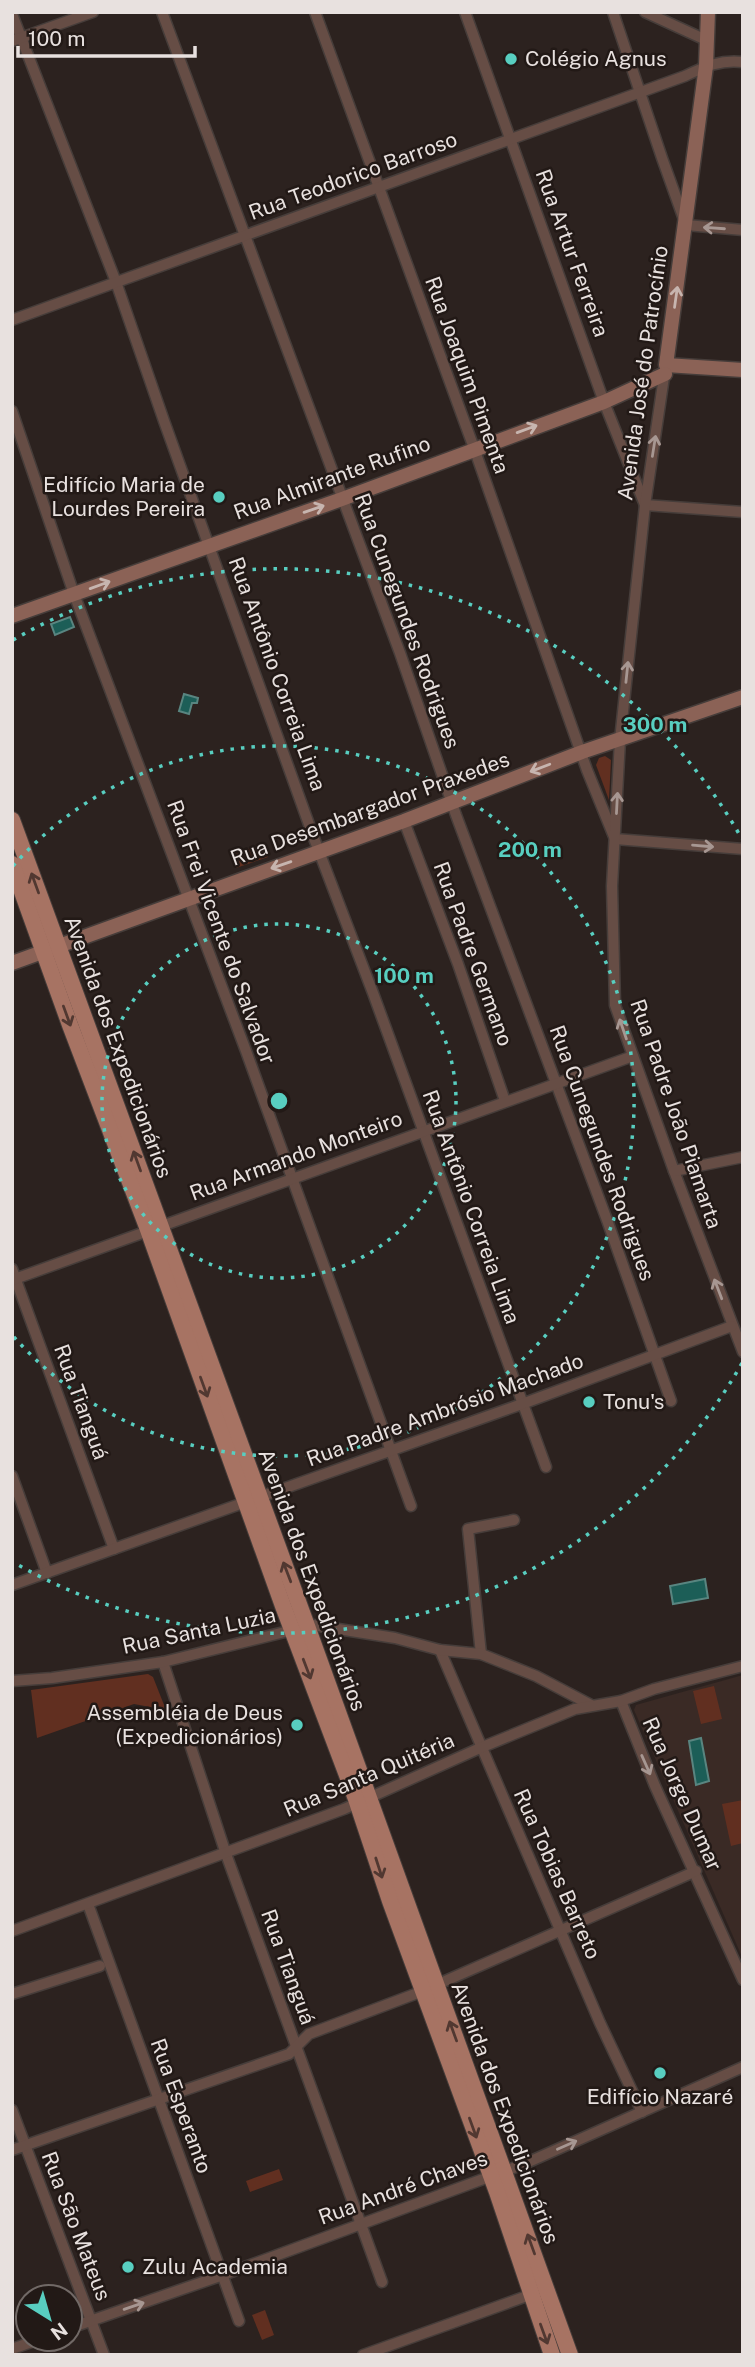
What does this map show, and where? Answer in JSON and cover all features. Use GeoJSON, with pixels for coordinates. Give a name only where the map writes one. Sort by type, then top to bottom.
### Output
{"type":"FeatureCollection","features":[{"type":"Feature","properties":{"kind":"main road","name":"Avenida dos Expedicionários"},"geometry":{"type":"LineString","coordinates":[[12,820],[51,949],[498,2174],[547,2288],[570,2355]]}},
{"type":"Feature","properties":{"kind":"main road","name":"Avenida dos Expedicionários"},"geometry":{"type":"LineString","coordinates":[[12,864],[51,949]]}},
{"type":"Feature","properties":{"kind":"main road","name":"Avenida dos Expedicionários"},"geometry":{"type":"LineString","coordinates":[[498,2174],[530,2294],[552,2355]]}},
{"type":"Feature","properties":{"kind":"street"},"geometry":{"type":"LineString","coordinates":[[17,40],[93,12]]}},
{"type":"Feature","properties":{"kind":"street","name":"Rua Cunegundes Rodrigues"},"geometry":{"type":"LineString","coordinates":[[162,12],[401,653],[451,803],[557,1083],[671,1401]]}},
{"type":"Feature","properties":{"kind":"street","name":"Rua Joaquim Pimenta"},"geometry":{"type":"LineString","coordinates":[[315,12],[582,752]]}},
{"type":"Feature","properties":{"kind":"street","name":"Rua Artur Ferreira"},"geometry":{"type":"LineString","coordinates":[[465,12],[604,402],[645,505]]}},
{"type":"Feature","properties":{"kind":"street"},"geometry":{"type":"LineString","coordinates":[[613,12],[686,225],[743,230]]}},
{"type":"Feature","properties":{"kind":"street"},"geometry":{"type":"LineString","coordinates":[[646,12],[706,40]]}},
{"type":"Feature","properties":{"kind":"street","name":"Avenida José do Patrocínio"},"geometry":{"type":"LineString","coordinates":[[620,740],[645,505],[706,66],[708,12]]}},
{"type":"Feature","properties":{"kind":"street","name":"Rua Antônio Correia Lima"},"geometry":{"type":"LineString","coordinates":[[12,14],[17,40],[116,282],[319,851],[546,1467]]}},
{"type":"Feature","properties":{"kind":"street","name":"Rua Teodorico Barroso"},"geometry":{"type":"LineString","coordinates":[[12,320],[685,76],[706,66],[728,60],[743,62]]}},
{"type":"Feature","properties":{"kind":"street"},"geometry":{"type":"LineString","coordinates":[[665,370],[743,370]]}},
{"type":"Feature","properties":{"kind":"street","name":"Rua Almirante Rufino"},"geometry":{"type":"LineString","coordinates":[[12,616],[342,499],[604,402],[665,370]]}},
{"type":"Feature","properties":{"kind":"street","name":"Rua Frei Vicente do Salvador"},"geometry":{"type":"LineString","coordinates":[[12,411],[74,594],[411,1506]]}},
{"type":"Feature","properties":{"kind":"street"},"geometry":{"type":"LineString","coordinates":[[645,505],[743,512]]}},
{"type":"Feature","properties":{"kind":"street","name":"Rua Desembargador Praxedes"},"geometry":{"type":"LineString","coordinates":[[12,963],[404,821],[582,752],[743,697]]}},
{"type":"Feature","properties":{"kind":"street","name":"Rua Padre João Piamarta"},"geometry":{"type":"LineString","coordinates":[[620,740],[612,886],[615,1005],[743,1352]]}},
{"type":"Feature","properties":{"kind":"street","name":"Rua Padre João Piamarta"},"geometry":{"type":"LineString","coordinates":[[582,752],[615,839]]}},
{"type":"Feature","properties":{"kind":"street","name":"Rua Padre Germano"},"geometry":{"type":"LineString","coordinates":[[404,821],[458,964],[505,1101]]}},
{"type":"Feature","properties":{"kind":"street"},"geometry":{"type":"LineString","coordinates":[[615,839],[743,849]]}},
{"type":"Feature","properties":{"kind":"street","name":"Rua Armando Monteiro"},"geometry":{"type":"LineString","coordinates":[[13,1276],[292,1180],[423,1130],[633,1056]]}},
{"type":"Feature","properties":{"kind":"street"},"geometry":{"type":"LineString","coordinates":[[674,1171],[743,1157]]}},
{"type":"Feature","properties":{"kind":"street","name":"Rua Tianguá"},"geometry":{"type":"LineString","coordinates":[[13,1276],[114,1549]]}},
{"type":"Feature","properties":{"kind":"street","name":"Rua Padre Ambrósio Machado"},"geometry":{"type":"LineString","coordinates":[[12,1586],[732,1326]]}},
{"type":"Feature","properties":{"kind":"street"},"geometry":{"type":"LineString","coordinates":[[12,1476],[47,1573]]}},
{"type":"Feature","properties":{"kind":"street"},"geometry":{"type":"LineString","coordinates":[[481,1654],[468,1529],[514,1520]]}},
{"type":"Feature","properties":{"kind":"street","name":"Rua Santa Luzia"},"geometry":{"type":"LineString","coordinates":[[12,1681],[163,1662],[299,1628],[351,1630],[440,1650],[481,1654],[536,1676],[591,1705]]}},
{"type":"Feature","properties":{"kind":"street","name":"Rua Tobias Barreto"},"geometry":{"type":"LineString","coordinates":[[440,1650],[600,2023],[642,2112]]}},
{"type":"Feature","properties":{"kind":"street","name":"Rua Tianguá"},"geometry":{"type":"LineString","coordinates":[[163,1662],[226,1854],[382,2282]]}},
{"type":"Feature","properties":{"kind":"street","name":"Rua Santa Quitéria"},"geometry":{"type":"LineString","coordinates":[[12,1931],[226,1854],[363,1800],[575,1709],[621,1701],[654,1689],[743,1665]]}},
{"type":"Feature","properties":{"kind":"street","name":"Rua Jorge Dumar"},"geometry":{"type":"LineString","coordinates":[[621,1701],[655,1786],[696,1871],[743,1980]]}},
{"type":"Feature","properties":{"kind":"street"},"geometry":{"type":"LineString","coordinates":[[12,2150],[289,2054],[296,2044],[309,2034],[430,1988],[696,1871]]}},
{"type":"Feature","properties":{"kind":"street","name":"Rua Esperanto"},"geometry":{"type":"LineString","coordinates":[[88,1904],[239,2321]]}},
{"type":"Feature","properties":{"kind":"street"},"geometry":{"type":"LineString","coordinates":[[12,1994],[100,1966]]}},
{"type":"Feature","properties":{"kind":"street","name":"Rua André Chaves"},"geometry":{"type":"LineString","coordinates":[[84,2323],[498,2174],[743,2067]]}},
{"type":"Feature","properties":{"kind":"street","name":"Rua São Mateus"},"geometry":{"type":"LineString","coordinates":[[12,2110],[104,2355]]}},
{"type":"Feature","properties":{"kind":"street"},"geometry":{"type":"LineString","coordinates":[[363,2355],[547,2288]]}},
{"type":"Feature","properties":{"kind":"shaded area"},"geometry":{"type":"Polygon","coordinates":[[[605,756],[611,760],[609,800],[596,765],[599,758],[605,756]]]}},
{"type":"Feature","properties":{"kind":"shaded area"},"geometry":{"type":"Polygon","coordinates":[[[263,843],[268,857],[236,868],[232,855],[263,843]]]}},
{"type":"Feature","properties":{"kind":"shaded area"},"geometry":{"type":"Polygon","coordinates":[[[148,1674],[153,1677],[166,1710],[134,1704],[37,1738],[31,1690],[148,1674]]]}},
{"type":"Feature","properties":{"kind":"shaded area"},"geometry":{"type":"Polygon","coordinates":[[[743,1675],[743,1959],[634,1710],[636,1705],[743,1675]]]}},
{"type":"Feature","properties":{"kind":"shaded area"},"geometry":{"type":"Polygon","coordinates":[[[714,1686],[722,1719],[701,1724],[693,1691],[714,1686]]]}},
{"type":"Feature","properties":{"kind":"shaded area"},"geometry":{"type":"Polygon","coordinates":[[[743,1800],[743,1843],[731,1846],[722,1804],[743,1800]]]}},
{"type":"Feature","properties":{"kind":"shaded area"},"geometry":{"type":"Polygon","coordinates":[[[279,2169],[283,2180],[250,2192],[246,2181],[279,2169]]]}},
{"type":"Feature","properties":{"kind":"shaded area"},"geometry":{"type":"Polygon","coordinates":[[[265,2310],[274,2335],[262,2340],[252,2315],[265,2310]]]}},
{"type":"Feature","properties":{"kind":"water"},"geometry":{"type":"Polygon","coordinates":[[[70,617],[74,627],[55,635],[51,624],[70,617]]]}},
{"type":"Feature","properties":{"kind":"water"},"geometry":{"type":"Polygon","coordinates":[[[184,694],[198,698],[197,703],[192,703],[189,714],[179,711],[184,694]]]}},
{"type":"Feature","properties":{"kind":"water"},"geometry":{"type":"Polygon","coordinates":[[[705,1579],[708,1598],[673,1604],[670,1586],[705,1579]]]}},
{"type":"Feature","properties":{"kind":"water"},"geometry":{"type":"Polygon","coordinates":[[[701,1738],[709,1781],[696,1785],[689,1741],[701,1738]]]}},
{"type":"Feature","properties":{"kind":"place","name":"Colégio Agnus"},"geometry":{"type":"Point","coordinates":[511,59]}},
{"type":"Feature","properties":{"kind":"place","name":"Edifício Maria de Lourdes Pereira"},"geometry":{"type":"Point","coordinates":[219,497]}},
{"type":"Feature","properties":{"kind":"place","name":"Tonu's"},"geometry":{"type":"Point","coordinates":[589,1402]}},
{"type":"Feature","properties":{"kind":"place","name":"Assembléia de Deus (Expedicionários)"},"geometry":{"type":"Point","coordinates":[297,1725]}},
{"type":"Feature","properties":{"kind":"place","name":"Edifício Nazaré"},"geometry":{"type":"Point","coordinates":[660,2073]}},
{"type":"Feature","properties":{"kind":"place","name":"Zulu Academia"},"geometry":{"type":"Point","coordinates":[128,2267]}}]}
